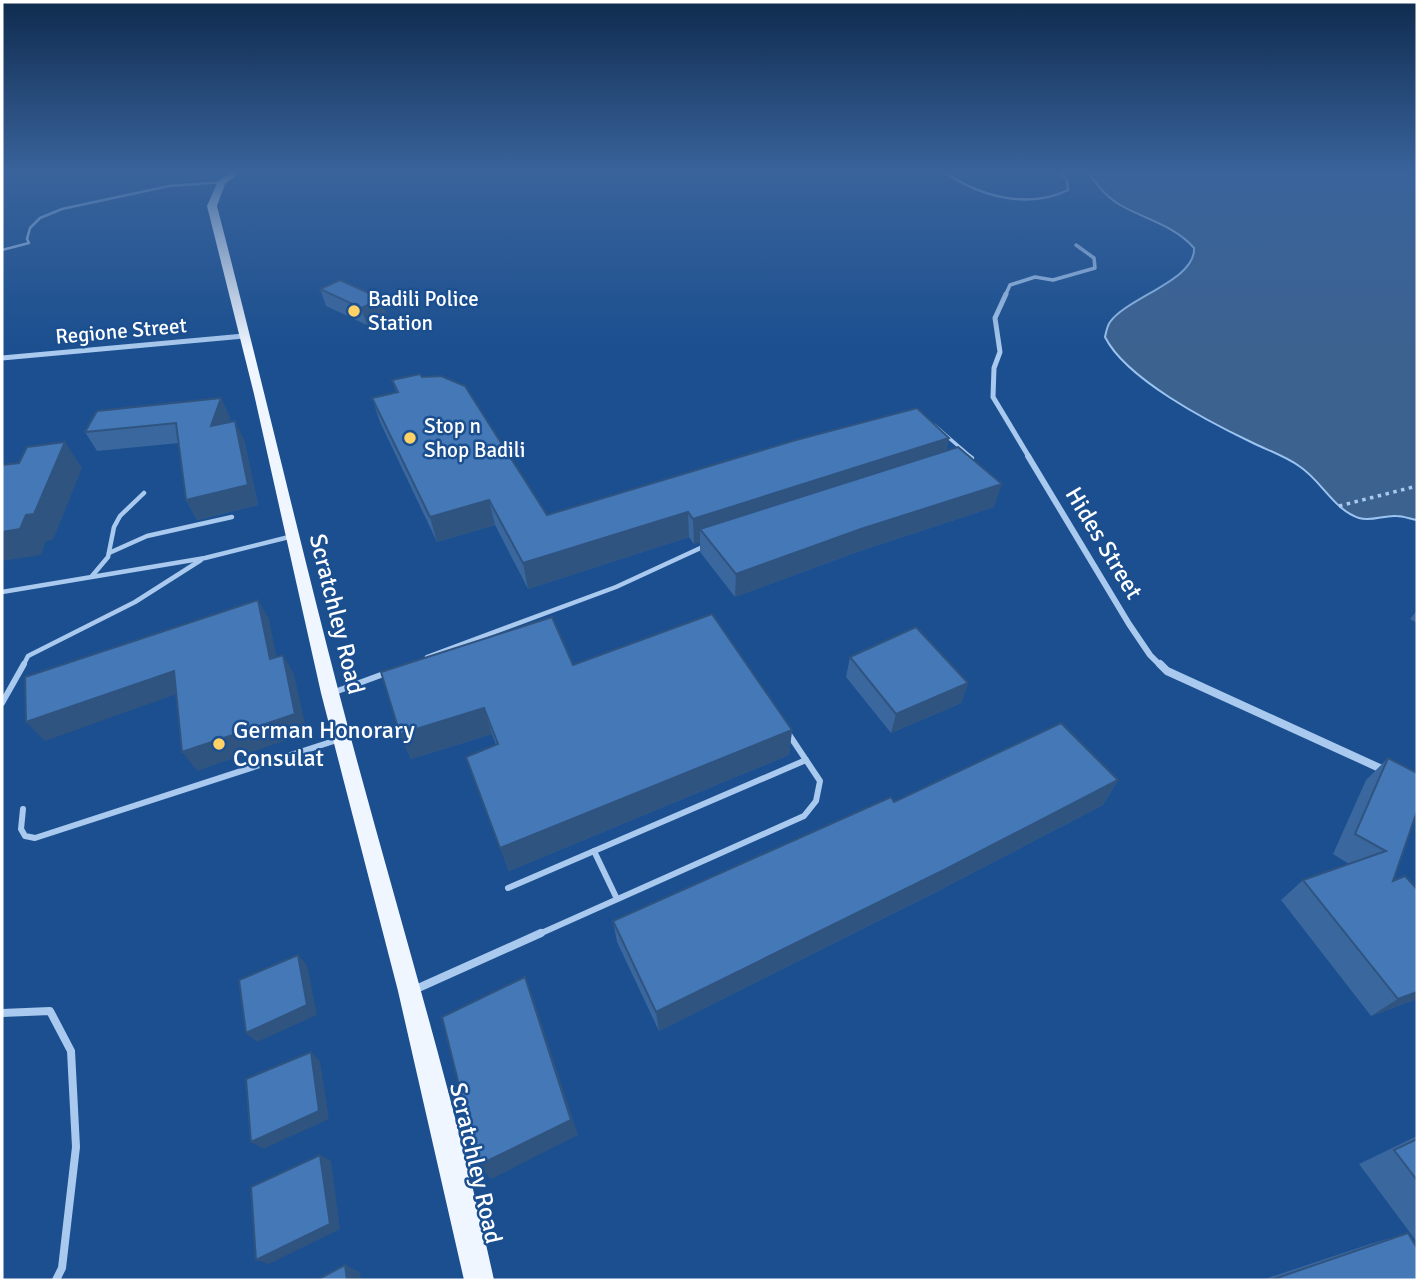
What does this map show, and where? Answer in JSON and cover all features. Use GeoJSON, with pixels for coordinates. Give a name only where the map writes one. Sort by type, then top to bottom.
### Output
{"type":"FeatureCollection","features":[{"type":"Feature","properties":{"kind":"main road","name":"Scratchley Road"},"geometry":{"type":"LineString","coordinates":[[218,231],[330,693],[410,991],[479,1280]]}},
{"type":"Feature","properties":{"kind":"street","name":"Hides Street"},"geometry":{"type":"LineString","coordinates":[[1076,245],[1094,258],[1095,268],[1053,280],[1035,277],[1010,285],[995,318],[1000,352],[994,368],[993,397],[1150,655],[1167,671],[1392,774]]}},
{"type":"Feature","properties":{"kind":"street","name":"Regione Street"},"geometry":{"type":"LineString","coordinates":[[2,358],[244,336]]}},
{"type":"Feature","properties":{"kind":"lane"},"geometry":{"type":"LineString","coordinates":[[2,250],[29,243],[29,231]]}},
{"type":"Feature","properties":{"kind":"lane"},"geometry":{"type":"LineString","coordinates":[[932,423],[972,458],[961,462]]}},
{"type":"Feature","properties":{"kind":"lane"},"geometry":{"type":"LineString","coordinates":[[92,576],[109,553],[114,527],[120,516],[144,493]]}},
{"type":"Feature","properties":{"kind":"lane"},"geometry":{"type":"LineString","coordinates":[[109,553],[147,536],[232,517]]}},
{"type":"Feature","properties":{"kind":"lane"},"geometry":{"type":"LineString","coordinates":[[2,592],[205,558],[293,536]]}},
{"type":"Feature","properties":{"kind":"lane"},"geometry":{"type":"LineString","coordinates":[[421,660],[616,587],[694,550],[720,541]]}},
{"type":"Feature","properties":{"kind":"lane"},"geometry":{"type":"LineString","coordinates":[[2,703],[28,656],[135,602],[205,558]]}},
{"type":"Feature","properties":{"kind":"lane"},"geometry":{"type":"LineString","coordinates":[[330,693],[395,669]]}},
{"type":"Feature","properties":{"kind":"lane"},"geometry":{"type":"LineString","coordinates":[[410,991],[804,816],[816,800],[820,781],[785,728]]}},
{"type":"Feature","properties":{"kind":"lane"},"geometry":{"type":"LineString","coordinates":[[23,809],[21,829],[25,836],[35,838],[343,738]]}},
{"type":"Feature","properties":{"kind":"lane"},"geometry":{"type":"LineString","coordinates":[[508,888],[806,760]]}},
{"type":"Feature","properties":{"kind":"lane"},"geometry":{"type":"LineString","coordinates":[[594,851],[617,899]]}},
{"type":"Feature","properties":{"kind":"lane"},"geometry":{"type":"LineString","coordinates":[[2,1013],[50,1011],[71,1051],[76,1147],[62,1268],[56,1280]]}},
{"type":"Feature","properties":{"kind":"path"},"geometry":{"type":"LineString","coordinates":[[1339,506],[1417,486]]}},
{"type":"Feature","properties":{"kind":"water"},"geometry":{"type":"Polygon","coordinates":[[[1172,231],[1417,231],[1417,520],[1396,516],[1364,519],[1350,514],[1299,466],[1170,398],[1116,353],[1105,337],[1110,322],[1131,304],[1173,279],[1192,259],[1194,248],[1172,231]]]}},
{"type":"Feature","properties":{"kind":"building"},"geometry":{"type":"Polygon","coordinates":[[[340,280],[382,299],[361,308],[320,289],[340,280]]]}},
{"type":"Feature","properties":{"kind":"building"},"geometry":{"type":"Polygon","coordinates":[[[420,374],[422,377],[441,376],[465,386],[547,515],[796,440],[917,408],[949,438],[693,519],[688,512],[523,563],[489,500],[430,517],[372,398],[398,392],[392,380],[420,374]]]}},
{"type":"Feature","properties":{"kind":"building"},"geometry":{"type":"Polygon","coordinates":[[[221,398],[211,426],[235,421],[248,485],[186,500],[176,423],[85,432],[97,411],[221,398]]]}},
{"type":"Feature","properties":{"kind":"building"},"geometry":{"type":"Polygon","coordinates":[[[65,442],[34,514],[26,515],[20,529],[2,532],[2,465],[19,463],[27,447],[65,442]]]}},
{"type":"Feature","properties":{"kind":"building"},"geometry":{"type":"Polygon","coordinates":[[[958,447],[1002,484],[861,529],[736,574],[700,529],[958,447]]]}},
{"type":"Feature","properties":{"kind":"building"},"geometry":{"type":"Polygon","coordinates":[[[258,600],[270,659],[283,655],[295,714],[182,752],[174,671],[26,722],[25,677],[258,600]]]}},
{"type":"Feature","properties":{"kind":"building"},"geometry":{"type":"Polygon","coordinates":[[[712,614],[792,730],[500,848],[466,757],[498,744],[484,708],[400,734],[381,672],[552,617],[573,665],[712,614]]]}},
{"type":"Feature","properties":{"kind":"building"},"geometry":{"type":"Polygon","coordinates":[[[916,627],[968,683],[896,714],[850,657],[916,627]]]}},
{"type":"Feature","properties":{"kind":"building"},"geometry":{"type":"Polygon","coordinates":[[[1061,723],[1118,780],[946,869],[656,1012],[613,921],[891,797],[894,802],[1061,723]]]}},
{"type":"Feature","properties":{"kind":"building"},"geometry":{"type":"Polygon","coordinates":[[[1388,758],[1417,773],[1417,811],[1393,881],[1405,876],[1417,889],[1417,992],[1398,999],[1303,880],[1386,851],[1355,834],[1388,758]]]}},
{"type":"Feature","properties":{"kind":"building"},"geometry":{"type":"Polygon","coordinates":[[[298,955],[307,1005],[246,1033],[239,980],[298,955]]]}},
{"type":"Feature","properties":{"kind":"building"},"geometry":{"type":"Polygon","coordinates":[[[525,977],[571,1120],[479,1165],[442,1017],[525,977]]]}},
{"type":"Feature","properties":{"kind":"building"},"geometry":{"type":"Polygon","coordinates":[[[311,1052],[319,1111],[251,1142],[246,1079],[311,1052]]]}},
{"type":"Feature","properties":{"kind":"building"},"geometry":{"type":"Polygon","coordinates":[[[1417,1139],[1417,1180],[1394,1150],[1417,1139]]]}},
{"type":"Feature","properties":{"kind":"building"},"geometry":{"type":"Polygon","coordinates":[[[320,1155],[330,1224],[256,1260],[251,1187],[320,1155]]]}},
{"type":"Feature","properties":{"kind":"building"},"geometry":{"type":"Polygon","coordinates":[[[1408,1233],[1417,1248],[1417,1280],[1271,1280],[1408,1233]]]}},
{"type":"Feature","properties":{"kind":"building"},"geometry":{"type":"Polygon","coordinates":[[[345,1265],[347,1280],[317,1280],[345,1265]]]}},
{"type":"Feature","properties":{"kind":"place","name":"Badili Police Station"},"geometry":{"type":"Point","coordinates":[354,311]}},
{"type":"Feature","properties":{"kind":"place","name":"Stop n Shop Badili"},"geometry":{"type":"Point","coordinates":[410,438]}},
{"type":"Feature","properties":{"kind":"place","name":"German Honorary Consulat"},"geometry":{"type":"Point","coordinates":[219,744]}}]}
